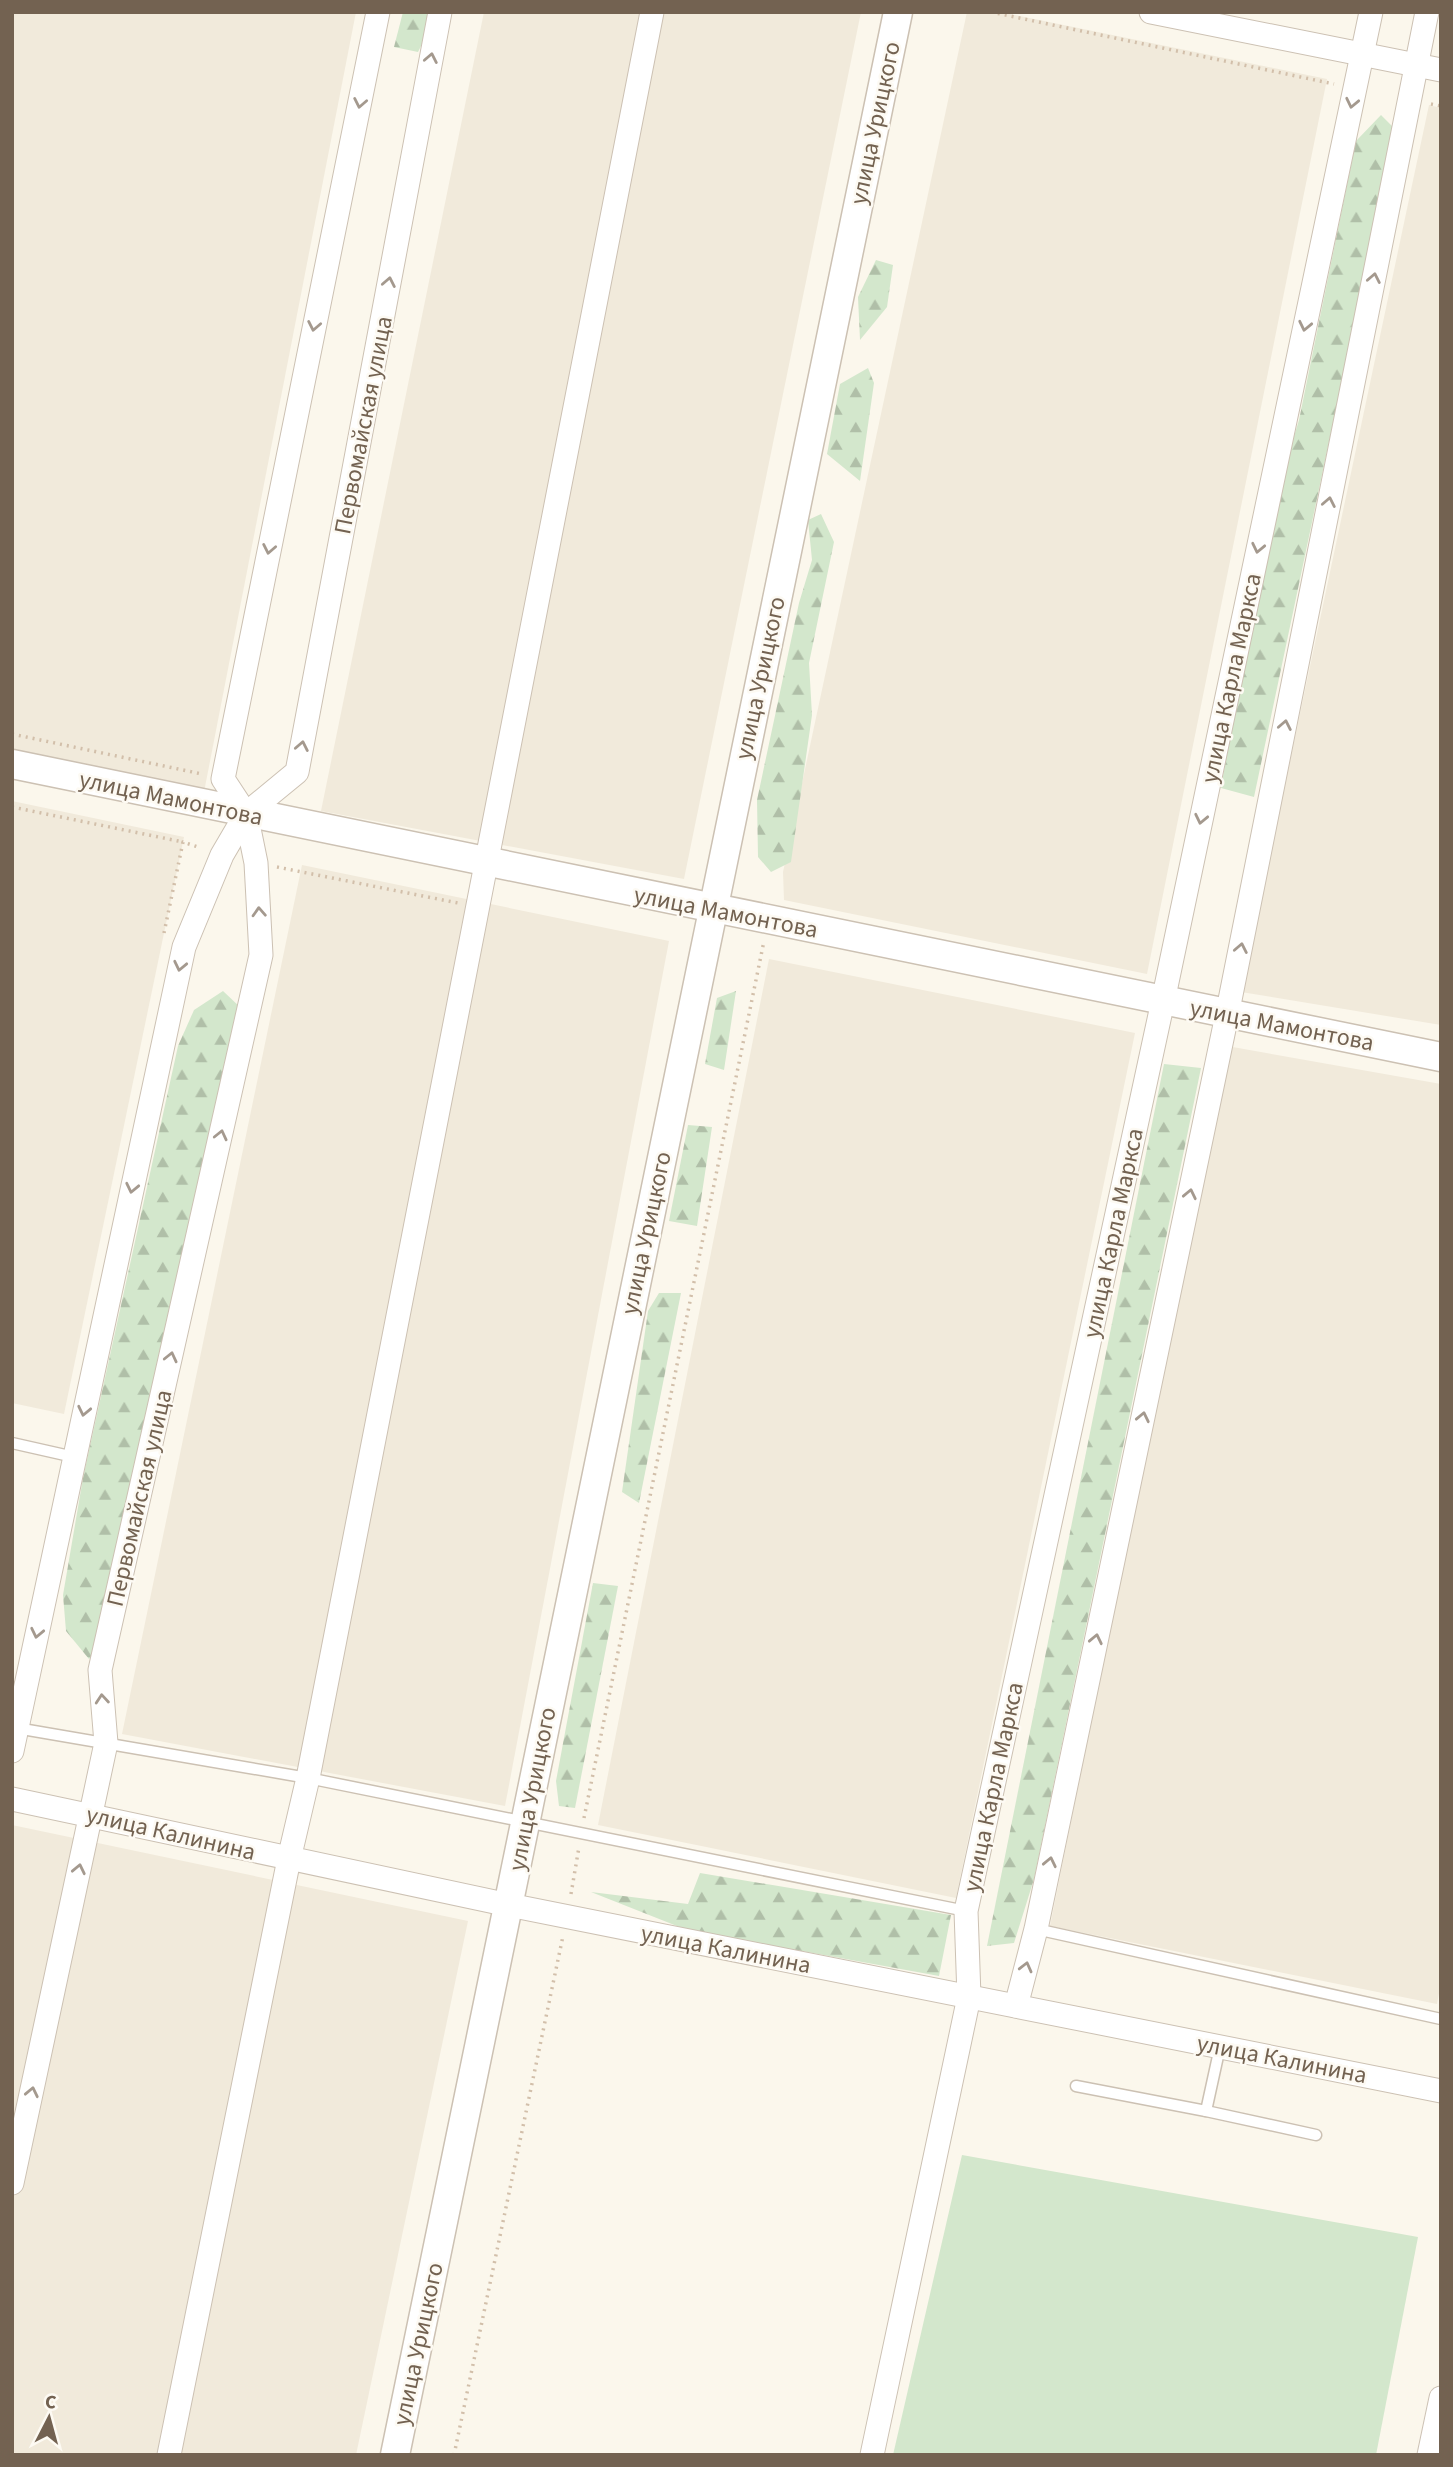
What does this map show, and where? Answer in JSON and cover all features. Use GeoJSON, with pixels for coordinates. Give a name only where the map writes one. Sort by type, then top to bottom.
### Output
{"type":"FeatureCollection","features":[{"type":"Feature","properties":{"kind":"street"},"geometry":{"type":"LineString","coordinates":[[223,779],[378,12]]}},
{"type":"Feature","properties":{"kind":"street","name":"Первомайская улица"},"geometry":{"type":"LineString","coordinates":[[12,1751],[184,947],[222,855],[246,814],[297,772],[440,12]]}},
{"type":"Feature","properties":{"kind":"street"},"geometry":{"type":"LineString","coordinates":[[169,2455],[289,1859],[308,1778],[652,12]]}},
{"type":"Feature","properties":{"kind":"street","name":"улица Урицкого"},"geometry":{"type":"LineString","coordinates":[[395,2455],[898,12]]}},
{"type":"Feature","properties":{"kind":"street"},"geometry":{"type":"LineString","coordinates":[[1151,12],[1441,71]]}},
{"type":"Feature","properties":{"kind":"street","name":"улица Карла Маркса"},"geometry":{"type":"LineString","coordinates":[[872,2455],[969,1997],[966,1911],[1163,1001],[1371,12]]}},
{"type":"Feature","properties":{"kind":"street"},"geometry":{"type":"LineString","coordinates":[[1016,2006],[1036,1929],[1227,1015],[1427,12]]}},
{"type":"Feature","properties":{"kind":"street","name":"улица Мамонтова"},"geometry":{"type":"LineString","coordinates":[[12,764],[488,864],[1441,1057]]}},
{"type":"Feature","properties":{"kind":"street","name":"Первомайская улица"},"geometry":{"type":"LineString","coordinates":[[12,2183],[106,1743],[100,1670],[261,955],[256,863],[246,814],[223,779]]}},
{"type":"Feature","properties":{"kind":"street","name":"улица Калинина"},"geometry":{"type":"LineString","coordinates":[[12,1798],[509,1906],[1220,2047],[1440,2086]]}},
{"type":"Feature","properties":{"kind":"street"},"geometry":{"type":"LineString","coordinates":[[1429,2455],[1441,2398]]}},
{"type":"Feature","properties":{"kind":"lane"},"geometry":{"type":"LineString","coordinates":[[12,1443],[74,1457]]}},
{"type":"Feature","properties":{"kind":"lane"},"geometry":{"type":"LineString","coordinates":[[27,1730],[308,1778],[966,1911]]}},
{"type":"Feature","properties":{"kind":"lane"},"geometry":{"type":"LineString","coordinates":[[1036,1929],[1441,2018]]}},
{"type":"Feature","properties":{"kind":"lane"},"geometry":{"type":"LineString","coordinates":[[1206,2111],[1220,2047]]}},
{"type":"Feature","properties":{"kind":"lane"},"geometry":{"type":"LineString","coordinates":[[1076,2086],[1316,2135]]}},
{"type":"Feature","properties":{"kind":"path"},"geometry":{"type":"LineString","coordinates":[[990,12],[1355,89]]}},
{"type":"Feature","properties":{"kind":"path"},"geometry":{"type":"LineString","coordinates":[[1409,100],[1441,106]]}},
{"type":"Feature","properties":{"kind":"path"},"geometry":{"type":"LineString","coordinates":[[12,734],[223,779]]}},
{"type":"Feature","properties":{"kind":"path"},"geometry":{"type":"LineString","coordinates":[[12,807],[183,842]]}},
{"type":"Feature","properties":{"kind":"path"},"geometry":{"type":"LineString","coordinates":[[454,2455],[567,1917],[581,1834],[768,920]]}},
{"type":"Feature","properties":{"kind":"shaded area"},"geometry":{"type":"Polygon","coordinates":[[[12,12],[356,12],[204,792],[12,752],[12,12]]]}},
{"type":"Feature","properties":{"kind":"shaded area"},"geometry":{"type":"Polygon","coordinates":[[[484,12],[861,12],[684,879],[321,811],[484,12]]]}},
{"type":"Feature","properties":{"kind":"shaded area"},"geometry":{"type":"Polygon","coordinates":[[[967,12],[1000,12],[1327,79],[1147,974],[784,900],[783,872],[967,12]]]}},
{"type":"Feature","properties":{"kind":"shaded area"},"geometry":{"type":"Polygon","coordinates":[[[1429,105],[1441,108],[1441,1025],[1241,992],[1429,105]]]}},
{"type":"Feature","properties":{"kind":"shaded area"},"geometry":{"type":"Polygon","coordinates":[[[12,801],[184,837],[64,1414],[12,1403],[12,801]]]}},
{"type":"Feature","properties":{"kind":"shaded area"},"geometry":{"type":"Polygon","coordinates":[[[302,865],[669,941],[505,1806],[122,1734],[302,865]]]}},
{"type":"Feature","properties":{"kind":"shaded area"},"geometry":{"type":"Polygon","coordinates":[[[769,959],[1135,1033],[956,1898],[598,1825],[769,959]]]}},
{"type":"Feature","properties":{"kind":"shaded area"},"geometry":{"type":"Polygon","coordinates":[[[1227,1046],[1441,1084],[1441,1983],[1437,2004],[1050,1926],[1227,1046]]]}},
{"type":"Feature","properties":{"kind":"shaded area"},"geometry":{"type":"Polygon","coordinates":[[[12,1825],[468,1921],[356,2455],[12,2455],[12,1825]]]}},
{"type":"Feature","properties":{"kind":"green space"},"geometry":{"type":"Polygon","coordinates":[[[403,12],[438,12],[418,52],[394,47],[403,12]]]}},
{"type":"Feature","properties":{"kind":"green space"},"geometry":{"type":"Polygon","coordinates":[[[1381,115],[1395,129],[1254,797],[1221,788],[1265,531],[1299,420],[1356,141],[1381,115]]]}},
{"type":"Feature","properties":{"kind":"green space"},"geometry":{"type":"Polygon","coordinates":[[[876,260],[893,265],[887,307],[860,340],[858,297],[876,260]]]}},
{"type":"Feature","properties":{"kind":"green space"},"geometry":{"type":"Polygon","coordinates":[[[868,368],[874,383],[860,481],[827,454],[840,384],[868,368]]]}},
{"type":"Feature","properties":{"kind":"green space"},"geometry":{"type":"Polygon","coordinates":[[[821,514],[834,542],[809,663],[812,715],[791,862],[771,872],[758,857],[757,800],[799,603],[812,560],[808,520],[821,514]]]}},
{"type":"Feature","properties":{"kind":"green space"},"geometry":{"type":"Polygon","coordinates":[[[223,991],[241,1008],[107,1636],[89,1659],[66,1631],[63,1595],[83,1478],[178,1046],[194,1010],[223,991]]]}},
{"type":"Feature","properties":{"kind":"green space"},"geometry":{"type":"Polygon","coordinates":[[[736,991],[724,1070],[705,1064],[717,998],[736,991]]]}},
{"type":"Feature","properties":{"kind":"green space"},"geometry":{"type":"Polygon","coordinates":[[[1164,1064],[1201,1068],[1034,1879],[1014,1943],[987,1946],[1164,1064]]]}},
{"type":"Feature","properties":{"kind":"green space"},"geometry":{"type":"Polygon","coordinates":[[[688,1125],[712,1127],[697,1226],[669,1221],[688,1125]]]}},
{"type":"Feature","properties":{"kind":"green space"},"geometry":{"type":"Polygon","coordinates":[[[659,1293],[681,1293],[639,1503],[622,1492],[648,1311],[659,1293]]]}},
{"type":"Feature","properties":{"kind":"green space"},"geometry":{"type":"Polygon","coordinates":[[[593,1583],[618,1586],[575,1808],[559,1806],[556,1781],[593,1583]]]}},
{"type":"Feature","properties":{"kind":"green space"},"geometry":{"type":"Polygon","coordinates":[[[700,1873],[951,1915],[939,1976],[687,1930],[591,1892],[688,1904],[700,1873]]]}},
{"type":"Feature","properties":{"kind":"green space"},"geometry":{"type":"Polygon","coordinates":[[[962,2155],[1418,2237],[1376,2455],[893,2455],[962,2155]]]}}]}
